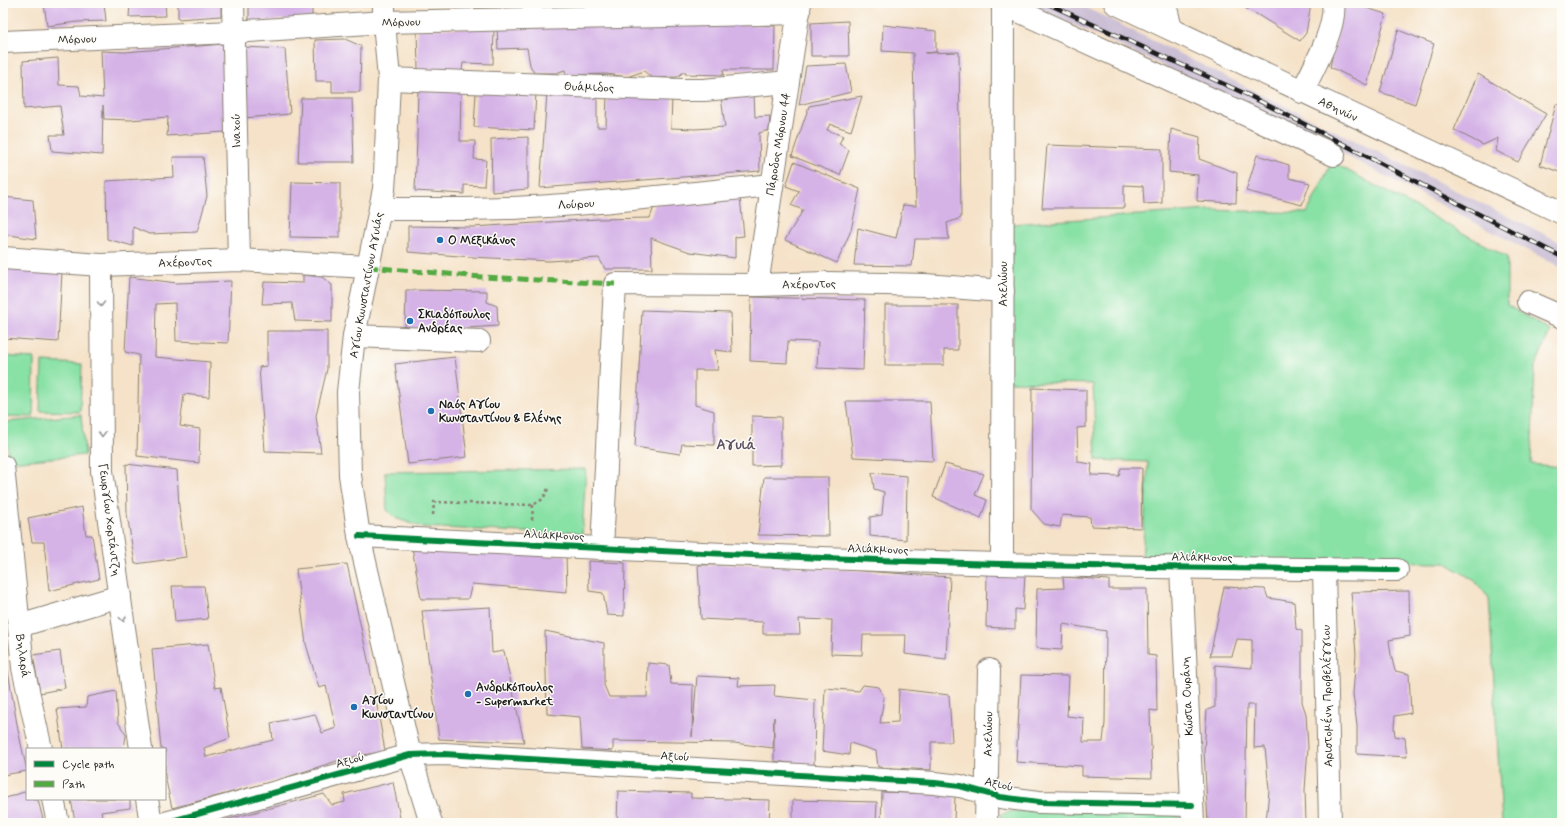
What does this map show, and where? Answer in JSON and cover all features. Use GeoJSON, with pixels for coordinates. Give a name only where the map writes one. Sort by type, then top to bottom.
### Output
{"type":"FeatureCollection","features":[{"type":"Feature","properties":{"kind":"street","name":"Ιναχού"},"geometry":{"type":"LineString","coordinates":[[233,3],[238,260]]}},
{"type":"Feature","properties":{"kind":"street","name":"Αθηνών"},"geometry":{"type":"LineString","coordinates":[[1115,3],[1562,213]]}},
{"type":"Feature","properties":{"kind":"street"},"geometry":{"type":"LineString","coordinates":[[1159,3],[1167,12],[1171,29]]}},
{"type":"Feature","properties":{"kind":"street"},"geometry":{"type":"LineString","coordinates":[[1302,92],[1325,42],[1334,11],[1333,3]]}},
{"type":"Feature","properties":{"kind":"street"},"geometry":{"type":"LineString","coordinates":[[1002,4],[1334,155]]}},
{"type":"Feature","properties":{"kind":"street","name":"Αχελώου"},"geometry":{"type":"LineString","coordinates":[[1002,4],[1002,564]]}},
{"type":"Feature","properties":{"kind":"street","name":"Μόρνου"},"geometry":{"type":"LineString","coordinates":[[3,42],[233,32],[384,13],[800,8]]}},
{"type":"Feature","properties":{"kind":"street","name":"Πάροδος Μόρνου 44"},"geometry":{"type":"LineString","coordinates":[[757,285],[800,8]]}},
{"type":"Feature","properties":{"kind":"street","name":"Αγίου Κωνσταντίνου Αγυιάς"},"geometry":{"type":"LineString","coordinates":[[384,13],[390,78],[386,174],[354,336],[348,392],[350,475],[359,536],[410,755],[431,823]]}},
{"type":"Feature","properties":{"kind":"street","name":"Θυάμιδος"},"geometry":{"type":"LineString","coordinates":[[390,78],[680,90],[704,90],[788,82]]}},
{"type":"Feature","properties":{"kind":"street","name":"Λούρου"},"geometry":{"type":"LineString","coordinates":[[380,209],[539,207],[772,185]]}},
{"type":"Feature","properties":{"kind":"street","name":"Αχέροντος"},"geometry":{"type":"LineString","coordinates":[[3,258],[101,265],[238,260],[368,267]]}},
{"type":"Feature","properties":{"kind":"street","name":"Γεωργίου Χορτάντζη"},"geometry":{"type":"LineString","coordinates":[[101,265],[102,471],[141,748]]}},
{"type":"Feature","properties":{"kind":"street","name":"Αχέροντος"},"geometry":{"type":"LineString","coordinates":[[602,549],[615,284],[885,284],[1003,291]]}},
{"type":"Feature","properties":{"kind":"street"},"geometry":{"type":"LineString","coordinates":[[1528,302],[1562,317]]}},
{"type":"Feature","properties":{"kind":"street"},"geometry":{"type":"LineString","coordinates":[[354,336],[479,340]]}},
{"type":"Feature","properties":{"kind":"street","name":"Βηλαρά"},"geometry":{"type":"LineString","coordinates":[[3,466],[23,668],[41,748]]}},
{"type":"Feature","properties":{"kind":"street","name":"Αλιάκμονος"},"geometry":{"type":"LineString","coordinates":[[359,536],[602,549],[1002,564],[1181,568],[1397,570]]}},
{"type":"Feature","properties":{"kind":"street","name":"Κώστα Ουράνη"},"geometry":{"type":"LineString","coordinates":[[1181,568],[1192,814]]}},
{"type":"Feature","properties":{"kind":"street","name":"Αριστομένη Προβελέγγιου"},"geometry":{"type":"LineString","coordinates":[[1324,569],[1330,823]]}},
{"type":"Feature","properties":{"kind":"street"},"geometry":{"type":"LineString","coordinates":[[19,626],[120,596]]}},
{"type":"Feature","properties":{"kind":"street","name":"Αχελώου"},"geometry":{"type":"LineString","coordinates":[[986,823],[989,670]]}},
{"type":"Feature","properties":{"kind":"street","name":"Αξιού"},"geometry":{"type":"LineString","coordinates":[[165,823],[410,755],[452,754],[935,783],[960,786],[1009,798],[1038,802],[1192,814]]}},
{"type":"Feature","properties":{"kind":"street"},"geometry":{"type":"LineString","coordinates":[[53,800],[58,823]]}},
{"type":"Feature","properties":{"kind":"street"},"geometry":{"type":"LineString","coordinates":[[147,800],[151,823]]}},
{"type":"Feature","properties":{"kind":"path"},"geometry":{"type":"LineString","coordinates":[[433,521],[434,502],[533,505],[544,498],[549,487]]}},
{"type":"Feature","properties":{"kind":"shaded area"},"geometry":{"type":"Polygon","coordinates":[[[1026,3],[1076,3],[1111,20],[1562,243],[1562,268],[1253,107],[1026,3]]]}},
{"type":"Feature","properties":{"kind":"green space"},"geometry":{"type":"Polygon","coordinates":[[[1332,162],[1507,257],[1507,305],[1550,331],[1535,367],[1531,464],[1562,467],[1562,823],[1502,823],[1489,598],[1475,581],[1446,563],[1142,560],[1148,462],[1096,460],[1093,384],[1009,382],[1011,224],[1209,210],[1307,213],[1332,162]]]}},
{"type":"Feature","properties":{"kind":"green space"},"geometry":{"type":"Polygon","coordinates":[[[3,356],[34,358],[33,417],[3,416],[3,356]]]}},
{"type":"Feature","properties":{"kind":"green space"},"geometry":{"type":"Polygon","coordinates":[[[42,362],[82,364],[80,412],[40,411],[42,362]]]}},
{"type":"Feature","properties":{"kind":"green space"},"geometry":{"type":"Polygon","coordinates":[[[81,415],[85,455],[9,462],[5,422],[81,415]]]}},
{"type":"Feature","properties":{"kind":"green space"},"geometry":{"type":"Polygon","coordinates":[[[586,469],[582,535],[421,527],[395,518],[387,510],[385,472],[586,469]]]}},
{"type":"Feature","properties":{"kind":"green space"},"geometry":{"type":"Polygon","coordinates":[[[1014,811],[1135,812],[1171,814],[1183,819],[1183,823],[1000,823],[1001,814],[1014,811]]]}},
{"type":"Feature","properties":{"kind":"building"},"geometry":{"type":"Polygon","coordinates":[[[44,3],[104,3],[106,21],[77,22],[47,26],[44,3]]]}},
{"type":"Feature","properties":{"kind":"building"},"geometry":{"type":"Polygon","coordinates":[[[130,3],[165,3],[166,16],[129,17],[130,3]]]}},
{"type":"Feature","properties":{"kind":"building"},"geometry":{"type":"Polygon","coordinates":[[[178,3],[221,3],[221,16],[178,19],[178,3]]]}},
{"type":"Feature","properties":{"kind":"building"},"geometry":{"type":"Polygon","coordinates":[[[249,3],[356,3],[356,6],[312,7],[312,18],[249,22],[249,3]]]}},
{"type":"Feature","properties":{"kind":"building"},"geometry":{"type":"Polygon","coordinates":[[[1236,3],[1311,3],[1306,33],[1300,41],[1236,3]]]}},
{"type":"Feature","properties":{"kind":"building"},"geometry":{"type":"Polygon","coordinates":[[[1344,3],[1350,3],[1386,14],[1367,85],[1330,67],[1344,3]]]}},
{"type":"Feature","properties":{"kind":"building"},"geometry":{"type":"Polygon","coordinates":[[[686,21],[775,26],[774,70],[723,70],[724,75],[685,74],[685,71],[677,77],[652,78],[644,71],[627,77],[607,74],[566,75],[565,70],[556,73],[534,73],[530,65],[527,48],[498,49],[497,26],[686,21]]]}},
{"type":"Feature","properties":{"kind":"building"},"geometry":{"type":"Polygon","coordinates":[[[848,21],[849,56],[811,56],[811,23],[848,21]]]}},
{"type":"Feature","properties":{"kind":"building"},"geometry":{"type":"Polygon","coordinates":[[[883,25],[936,31],[936,52],[925,53],[959,52],[961,218],[947,223],[949,239],[915,239],[912,266],[854,265],[858,228],[896,238],[903,205],[916,206],[913,53],[882,51],[883,25]]]}},
{"type":"Feature","properties":{"kind":"building"},"geometry":{"type":"Polygon","coordinates":[[[494,28],[493,64],[463,63],[462,71],[418,70],[417,29],[494,28]]]}},
{"type":"Feature","properties":{"kind":"building"},"geometry":{"type":"Polygon","coordinates":[[[1398,30],[1434,44],[1415,104],[1380,92],[1398,30]]]}},
{"type":"Feature","properties":{"kind":"building"},"geometry":{"type":"Polygon","coordinates":[[[345,39],[361,46],[360,92],[332,92],[332,81],[316,81],[315,40],[345,39]]]}},
{"type":"Feature","properties":{"kind":"building"},"geometry":{"type":"Polygon","coordinates":[[[223,44],[225,132],[167,136],[168,117],[130,120],[104,119],[103,105],[102,155],[52,151],[50,135],[64,135],[60,106],[24,109],[23,61],[58,58],[59,85],[79,86],[81,96],[103,98],[101,51],[125,52],[223,44]]]}},
{"type":"Feature","properties":{"kind":"building"},"geometry":{"type":"Polygon","coordinates":[[[243,47],[285,49],[290,114],[244,118],[243,47]]]}},
{"type":"Feature","properties":{"kind":"building"},"geometry":{"type":"Polygon","coordinates":[[[846,64],[851,92],[799,105],[806,66],[846,64]]]}},
{"type":"Feature","properties":{"kind":"building"},"geometry":{"type":"Polygon","coordinates":[[[1478,74],[1546,114],[1518,162],[1496,151],[1498,138],[1483,145],[1454,130],[1478,74]]]}},
{"type":"Feature","properties":{"kind":"building"},"geometry":{"type":"Polygon","coordinates":[[[418,85],[461,86],[460,141],[475,141],[474,159],[486,160],[484,186],[464,185],[464,194],[415,191],[418,85]]]}},
{"type":"Feature","properties":{"kind":"building"},"geometry":{"type":"Polygon","coordinates":[[[476,92],[536,92],[534,130],[474,127],[476,92]]]}},
{"type":"Feature","properties":{"kind":"building"},"geometry":{"type":"Polygon","coordinates":[[[547,93],[597,94],[597,127],[606,127],[607,93],[672,95],[671,128],[695,129],[725,127],[721,97],[754,94],[755,117],[770,116],[769,130],[759,133],[760,171],[540,188],[547,93]]]}},
{"type":"Feature","properties":{"kind":"building"},"geometry":{"type":"Polygon","coordinates":[[[862,96],[851,131],[830,124],[827,130],[843,136],[839,144],[849,150],[840,175],[792,156],[809,106],[862,96]]]}},
{"type":"Feature","properties":{"kind":"building"},"geometry":{"type":"Polygon","coordinates":[[[301,98],[352,98],[354,162],[298,162],[301,98]]]}},
{"type":"Feature","properties":{"kind":"building"},"geometry":{"type":"Polygon","coordinates":[[[1556,104],[1562,106],[1562,173],[1540,165],[1556,104]]]}},
{"type":"Feature","properties":{"kind":"building"},"geometry":{"type":"Polygon","coordinates":[[[1171,129],[1200,137],[1199,159],[1237,173],[1236,203],[1197,201],[1198,175],[1169,172],[1171,129]]]}},
{"type":"Feature","properties":{"kind":"building"},"geometry":{"type":"Polygon","coordinates":[[[528,137],[528,189],[492,192],[491,139],[528,137]]]}},
{"type":"Feature","properties":{"kind":"building"},"geometry":{"type":"Polygon","coordinates":[[[1047,145],[1162,149],[1162,203],[1144,204],[1143,186],[1124,185],[1124,208],[1042,208],[1047,145]]]}},
{"type":"Feature","properties":{"kind":"building"},"geometry":{"type":"Polygon","coordinates":[[[1257,155],[1289,165],[1289,178],[1310,183],[1302,205],[1246,191],[1257,155]]]}},
{"type":"Feature","properties":{"kind":"building"},"geometry":{"type":"Polygon","coordinates":[[[173,157],[203,157],[207,196],[197,232],[149,234],[133,227],[133,246],[107,239],[106,181],[174,177],[173,157]]]}},
{"type":"Feature","properties":{"kind":"building"},"geometry":{"type":"Polygon","coordinates":[[[794,162],[860,189],[851,230],[837,263],[785,240],[803,210],[791,205],[799,191],[786,186],[794,162]]]}},
{"type":"Feature","properties":{"kind":"building"},"geometry":{"type":"Polygon","coordinates":[[[292,182],[340,183],[340,238],[290,237],[292,182]]]}},
{"type":"Feature","properties":{"kind":"building"},"geometry":{"type":"Polygon","coordinates":[[[3,197],[33,200],[36,239],[3,234],[3,197]]]}},
{"type":"Feature","properties":{"kind":"building"},"geometry":{"type":"Polygon","coordinates":[[[740,197],[744,236],[735,237],[735,258],[690,252],[651,238],[652,269],[605,269],[599,258],[549,261],[408,252],[408,226],[473,227],[598,219],[650,218],[655,204],[740,197]]]}},
{"type":"Feature","properties":{"kind":"building"},"geometry":{"type":"Polygon","coordinates":[[[3,268],[62,272],[58,342],[3,338],[3,268]]]}},
{"type":"Feature","properties":{"kind":"building"},"geometry":{"type":"Polygon","coordinates":[[[303,275],[322,277],[332,285],[332,322],[295,321],[292,303],[262,304],[264,282],[303,283],[303,275]]]}},
{"type":"Feature","properties":{"kind":"building"},"geometry":{"type":"Polygon","coordinates":[[[129,277],[177,283],[231,281],[228,343],[176,341],[175,303],[156,304],[155,357],[210,362],[209,397],[184,394],[180,426],[200,429],[199,463],[137,456],[139,355],[125,352],[129,277]]]}},
{"type":"Feature","properties":{"kind":"building"},"geometry":{"type":"Polygon","coordinates":[[[406,290],[487,291],[487,302],[497,306],[498,326],[405,332],[406,290]]]}},
{"type":"Feature","properties":{"kind":"building"},"geometry":{"type":"Polygon","coordinates":[[[751,297],[865,300],[863,370],[817,368],[818,342],[788,341],[787,363],[750,361],[751,297]]]}},
{"type":"Feature","properties":{"kind":"building"},"geometry":{"type":"Polygon","coordinates":[[[885,305],[958,305],[958,350],[944,350],[944,365],[885,365],[885,305]]]}},
{"type":"Feature","properties":{"kind":"building"},"geometry":{"type":"Polygon","coordinates":[[[642,310],[731,313],[732,352],[715,350],[718,370],[695,370],[695,405],[714,411],[714,445],[682,444],[680,454],[635,447],[642,310]]]}},
{"type":"Feature","properties":{"kind":"building"},"geometry":{"type":"Polygon","coordinates":[[[267,331],[327,331],[327,369],[316,416],[321,453],[265,451],[259,367],[267,366],[267,331]]]}},
{"type":"Feature","properties":{"kind":"building","name":"Ναός Αγίου Κωνσταντίνου & Ελένης"},"geometry":{"type":"Polygon","coordinates":[[[455,357],[467,457],[408,464],[395,364],[455,357]]]}},
{"type":"Feature","properties":{"kind":"building"},"geometry":{"type":"Polygon","coordinates":[[[1032,388],[1086,390],[1086,427],[1077,428],[1078,462],[1092,464],[1091,475],[1119,476],[1121,468],[1142,468],[1141,528],[1091,526],[1090,517],[1062,515],[1060,527],[1044,524],[1031,509],[1032,388]]]}},
{"type":"Feature","properties":{"kind":"building"},"geometry":{"type":"Polygon","coordinates":[[[846,401],[930,401],[933,461],[853,457],[846,401]]]}},
{"type":"Feature","properties":{"kind":"building"},"geometry":{"type":"Polygon","coordinates":[[[752,416],[781,417],[781,465],[752,466],[752,416]]]}},
{"type":"Feature","properties":{"kind":"building"},"geometry":{"type":"Polygon","coordinates":[[[126,464],[177,470],[179,507],[186,557],[135,564],[127,514],[126,464]]]}},
{"type":"Feature","properties":{"kind":"building"},"geometry":{"type":"Polygon","coordinates":[[[945,464],[984,474],[975,495],[987,500],[981,518],[933,497],[945,464]]]}},
{"type":"Feature","properties":{"kind":"building"},"geometry":{"type":"Polygon","coordinates":[[[872,473],[907,476],[906,540],[870,536],[870,517],[882,515],[884,492],[874,489],[872,473]]]}},
{"type":"Feature","properties":{"kind":"building"},"geometry":{"type":"Polygon","coordinates":[[[764,477],[828,477],[829,536],[758,535],[764,477]]]}},
{"type":"Feature","properties":{"kind":"building"},"geometry":{"type":"Polygon","coordinates":[[[82,507],[86,535],[92,535],[99,579],[49,591],[44,542],[32,542],[28,518],[82,507]]]}},
{"type":"Feature","properties":{"kind":"building"},"geometry":{"type":"Polygon","coordinates":[[[412,547],[566,555],[567,592],[472,584],[468,599],[421,599],[412,547]]]}},
{"type":"Feature","properties":{"kind":"building"},"geometry":{"type":"Polygon","coordinates":[[[588,561],[625,563],[624,616],[607,615],[603,593],[589,591],[588,561]]]}},
{"type":"Feature","properties":{"kind":"building"},"geometry":{"type":"Polygon","coordinates":[[[347,564],[372,678],[385,751],[343,759],[278,780],[172,808],[166,781],[166,748],[161,748],[152,649],[208,644],[215,688],[221,687],[230,738],[204,748],[206,757],[273,740],[271,723],[315,714],[322,733],[336,728],[326,686],[319,688],[306,644],[296,569],[347,564]]]}},
{"type":"Feature","properties":{"kind":"building"},"geometry":{"type":"Polygon","coordinates":[[[762,564],[950,577],[946,659],[905,654],[906,635],[863,635],[862,655],[831,654],[832,620],[799,619],[800,634],[763,634],[763,622],[701,619],[698,565],[762,564]]]}},
{"type":"Feature","properties":{"kind":"building"},"geometry":{"type":"Polygon","coordinates":[[[987,572],[1025,574],[1023,610],[1015,609],[1015,629],[986,627],[987,572]]]}},
{"type":"Feature","properties":{"kind":"building"},"geometry":{"type":"Polygon","coordinates":[[[1063,577],[1109,580],[1109,589],[1147,589],[1148,655],[1156,656],[1157,711],[1150,710],[1152,778],[1082,776],[1082,766],[1016,762],[1021,675],[1069,676],[1067,716],[1084,718],[1083,742],[1103,742],[1105,723],[1106,631],[1063,624],[1062,650],[1036,648],[1037,589],[1064,588],[1063,577]]]}},
{"type":"Feature","properties":{"kind":"building"},"geometry":{"type":"Polygon","coordinates":[[[172,586],[204,586],[208,619],[175,622],[172,586]]]}},
{"type":"Feature","properties":{"kind":"building"},"geometry":{"type":"Polygon","coordinates":[[[1224,587],[1265,589],[1268,598],[1294,602],[1296,629],[1302,631],[1302,702],[1306,714],[1308,747],[1305,790],[1306,823],[1266,823],[1269,790],[1265,747],[1254,748],[1255,705],[1247,705],[1245,823],[1208,823],[1204,751],[1207,710],[1215,707],[1215,665],[1252,668],[1252,640],[1237,639],[1232,656],[1210,656],[1224,587]]]}},
{"type":"Feature","properties":{"kind":"building"},"geometry":{"type":"Polygon","coordinates":[[[1409,591],[1410,636],[1389,640],[1395,671],[1409,674],[1411,713],[1395,716],[1394,727],[1395,736],[1405,738],[1407,757],[1357,754],[1357,726],[1353,694],[1356,654],[1351,592],[1409,591]]]}},
{"type":"Feature","properties":{"kind":"building"},"geometry":{"type":"Polygon","coordinates":[[[490,607],[492,653],[504,651],[524,742],[439,739],[422,611],[490,607]]]}},
{"type":"Feature","properties":{"kind":"building"},"geometry":{"type":"Polygon","coordinates":[[[545,631],[604,643],[604,685],[609,697],[647,697],[648,663],[669,665],[671,684],[693,685],[692,737],[697,676],[739,678],[738,686],[775,685],[774,696],[815,700],[814,766],[774,761],[774,717],[773,748],[734,743],[613,741],[613,751],[582,749],[580,717],[547,714],[545,631]]]}},
{"type":"Feature","properties":{"kind":"building"},"geometry":{"type":"Polygon","coordinates":[[[3,642],[26,771],[3,775],[3,642]]]}},
{"type":"Feature","properties":{"kind":"building"},"geometry":{"type":"Polygon","coordinates":[[[60,651],[65,688],[40,693],[33,655],[60,651]]]}},
{"type":"Feature","properties":{"kind":"building"},"geometry":{"type":"Polygon","coordinates":[[[863,685],[879,687],[884,697],[880,723],[898,722],[899,689],[949,695],[952,742],[931,742],[931,770],[878,767],[876,751],[850,743],[849,755],[822,751],[825,688],[859,691],[863,685]]]}},
{"type":"Feature","properties":{"kind":"building"},"geometry":{"type":"Polygon","coordinates":[[[116,691],[118,722],[126,735],[124,748],[63,748],[57,709],[86,707],[87,697],[116,691]]]}},
{"type":"Feature","properties":{"kind":"building"},"geometry":{"type":"Polygon","coordinates":[[[393,782],[401,823],[214,823],[324,794],[332,805],[345,802],[344,794],[393,782]]]}},
{"type":"Feature","properties":{"kind":"building"},"geometry":{"type":"Polygon","coordinates":[[[26,791],[26,800],[38,800],[44,823],[3,823],[3,799],[26,791]]]}},
{"type":"Feature","properties":{"kind":"building"},"geometry":{"type":"Polygon","coordinates":[[[618,791],[691,793],[691,798],[770,800],[769,823],[617,823],[618,791]]]}},
{"type":"Feature","properties":{"kind":"building"},"geometry":{"type":"Polygon","coordinates":[[[882,792],[955,795],[954,823],[881,823],[882,792]]]}},
{"type":"Feature","properties":{"kind":"building"},"geometry":{"type":"Polygon","coordinates":[[[71,800],[130,800],[130,808],[101,812],[103,821],[75,822],[71,800]]]}},
{"type":"Feature","properties":{"kind":"building"},"geometry":{"type":"Polygon","coordinates":[[[793,800],[877,802],[876,823],[793,823],[793,800]]]}},
{"type":"Feature","properties":{"kind":"railway"},"geometry":{"type":"LineString","coordinates":[[1046,3],[1248,95],[1562,257]]}},
{"type":"Feature","properties":{"kind":"marked path"},"geometry":{"type":"LineString","coordinates":[[368,267],[482,277],[615,284]]}},
{"type":"Feature","properties":{"kind":"cycle path"},"geometry":{"type":"LineString","coordinates":[[359,536],[920,562],[1397,570]]}},
{"type":"Feature","properties":{"kind":"cycle path"},"geometry":{"type":"LineString","coordinates":[[165,823],[410,755],[444,754],[935,783],[960,786],[1000,797],[1039,802],[1192,805]]}},
{"type":"Feature","properties":{"kind":"place","name":"Ο Μεξικάνος"},"geometry":{"type":"Point","coordinates":[440,240]}},
{"type":"Feature","properties":{"kind":"place","name":"Σκιαδόπουλος Ανδρέας"},"geometry":{"type":"Point","coordinates":[410,321]}},
{"type":"Feature","properties":{"kind":"place","name":"Ναός Αγίου Κωνσταντίνου & Ελένης"},"geometry":{"type":"Point","coordinates":[431,411]}},
{"type":"Feature","properties":{"kind":"place","name":"Ανδρικόπουλος - Supermarket"},"geometry":{"type":"Point","coordinates":[468,694]}},
{"type":"Feature","properties":{"kind":"place","name":"Αγίου Κωνσταντίνου"},"geometry":{"type":"Point","coordinates":[354,707]}},
{"type":"Feature","properties":{"kind":"district","name":"Αγυιά"},"geometry":{"type":"Point","coordinates":[736,444]}}]}
